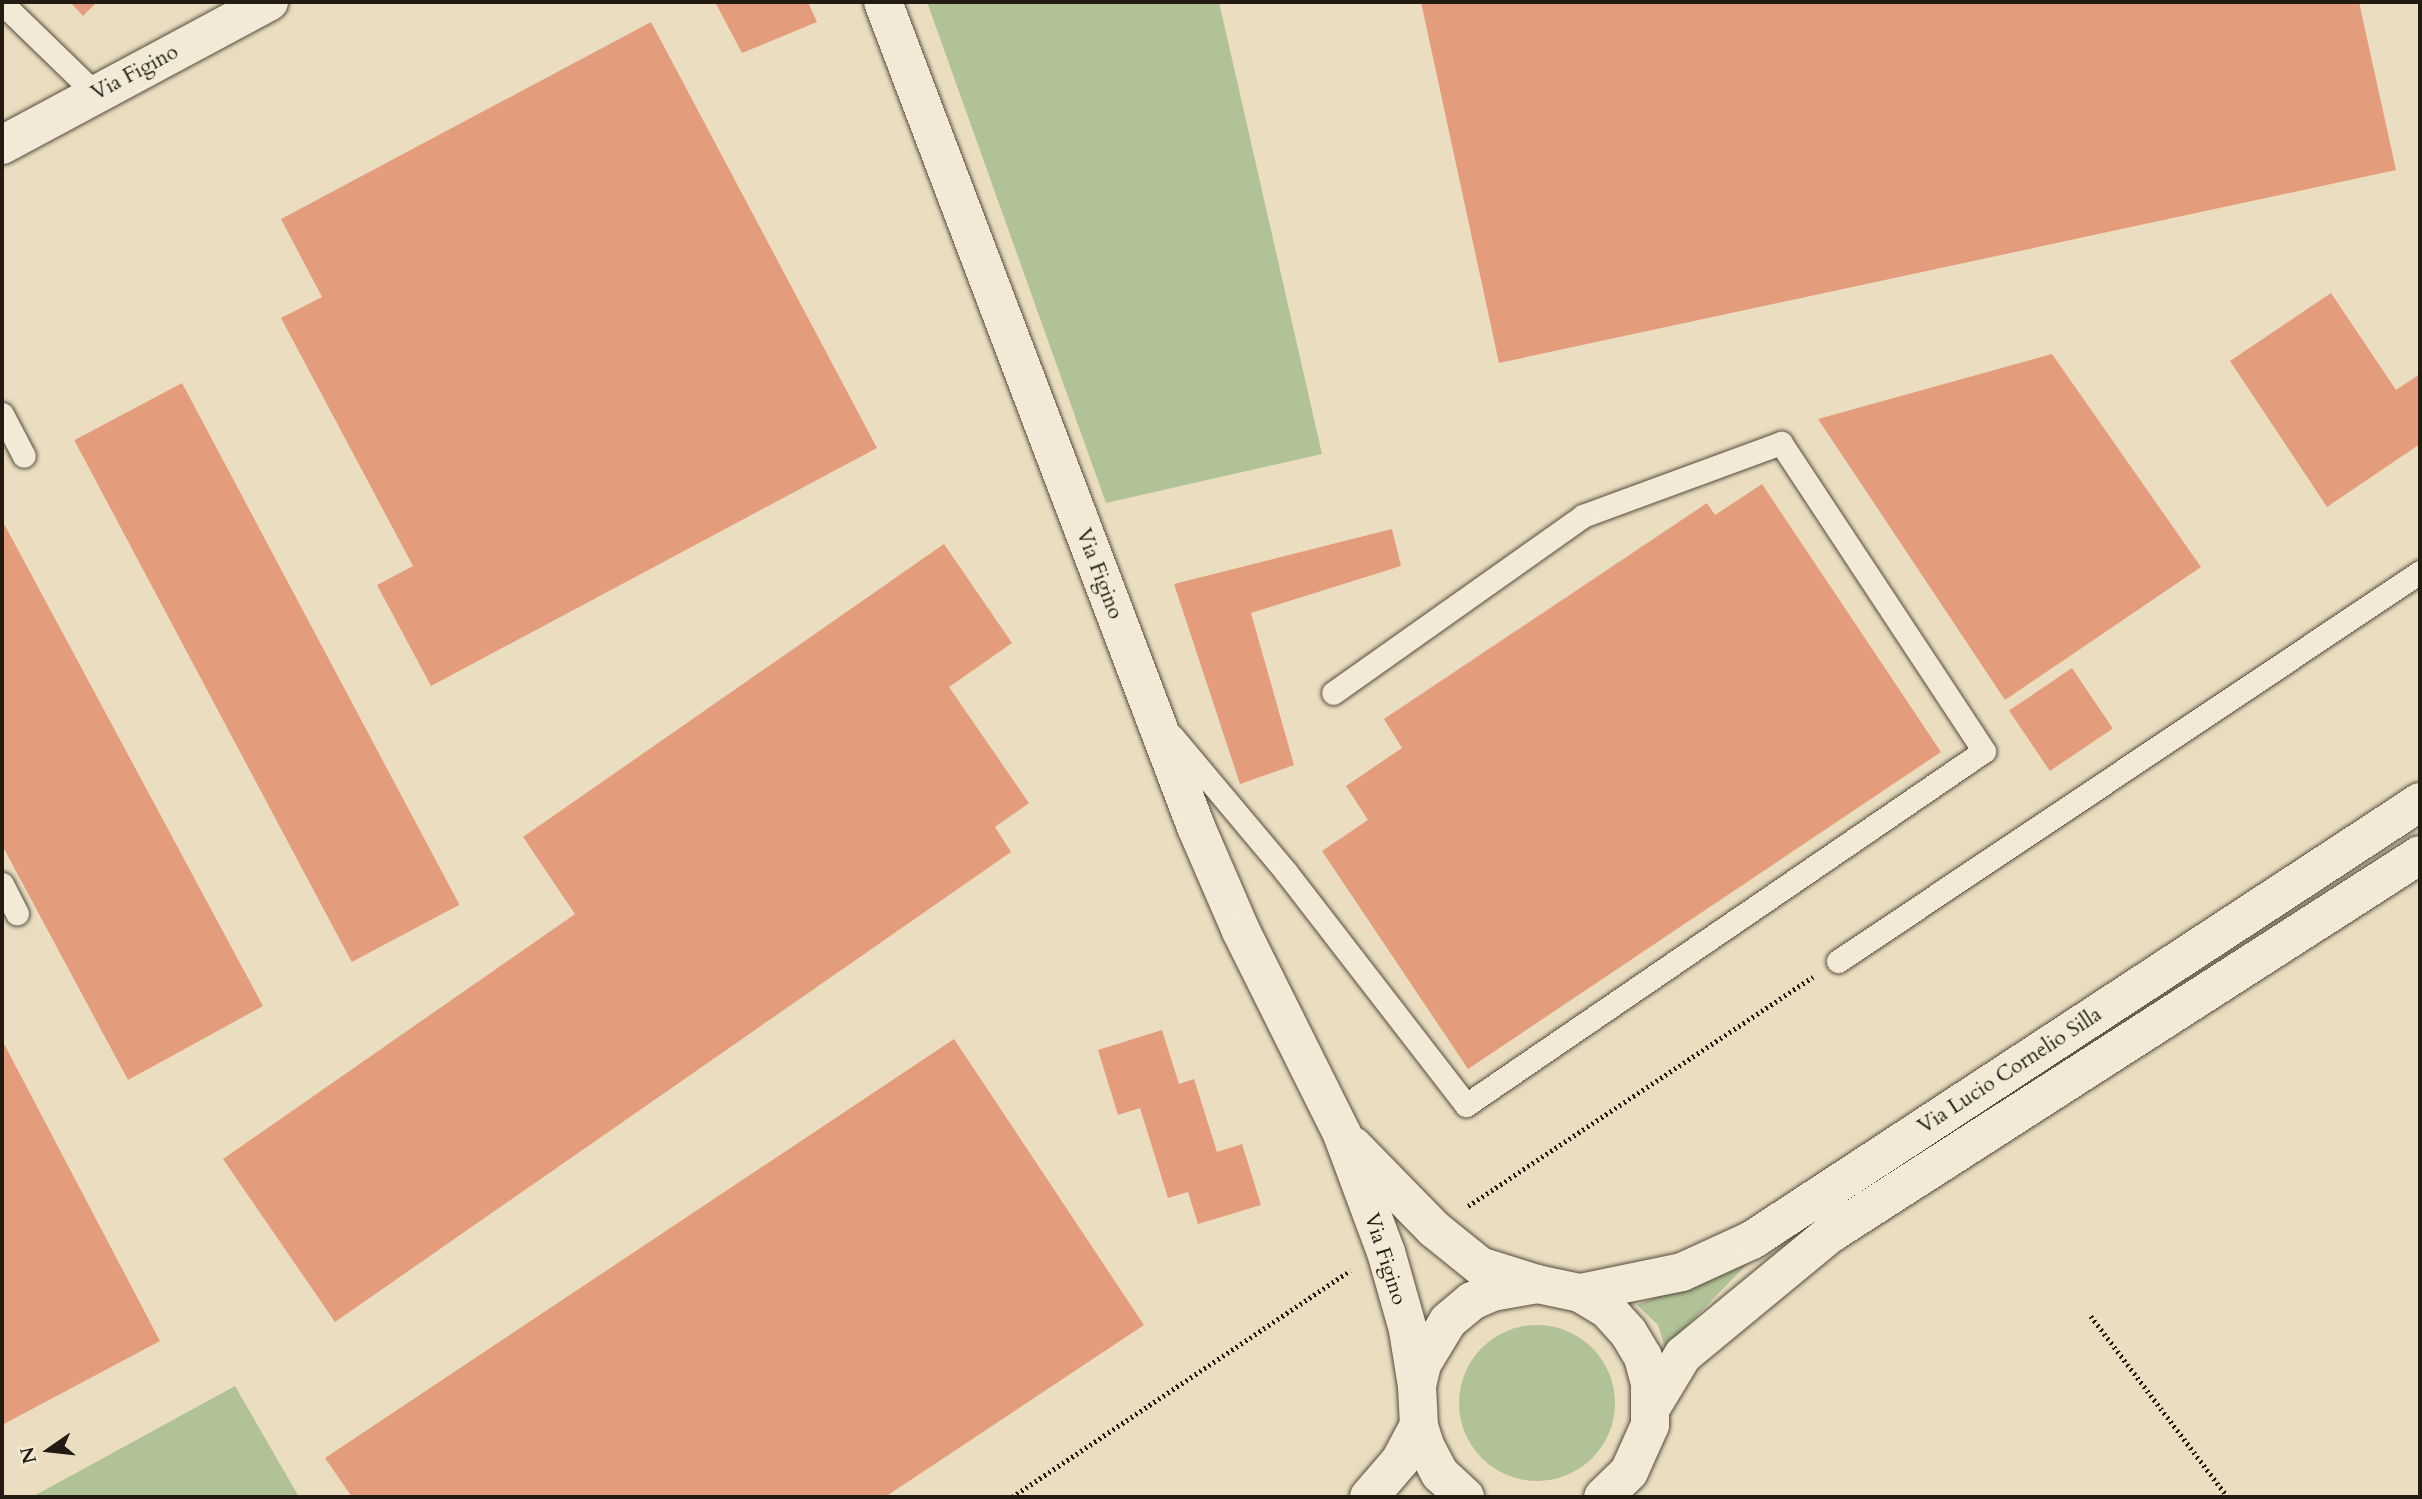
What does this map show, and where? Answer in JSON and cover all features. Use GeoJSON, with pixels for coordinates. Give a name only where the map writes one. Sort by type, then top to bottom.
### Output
{"type":"FeatureCollection","features":[{"type":"Feature","properties":{"kind":"street","name":"Via Figino"},"geometry":{"type":"LineString","coordinates":[[2,145],[269,2]]}},
{"type":"Feature","properties":{"kind":"street","name":"Via Figino"},"geometry":{"type":"LineString","coordinates":[[883,2],[1152,712],[1241,931],[1342,1134],[1386,1252],[1408,1330],[1417,1386]]}},
{"type":"Feature","properties":{"kind":"street","name":"Via Lucio Cornelio Silla"},"geometry":{"type":"LineString","coordinates":[[1580,1293],[1682,1272],[1752,1240],[2420,802]]}},
{"type":"Feature","properties":{"kind":"street","name":"Via Lucio Cornelio Silla"},"geometry":{"type":"LineString","coordinates":[[1651,1408],[1692,1347],[1830,1234],[2420,855]]}},
{"type":"Feature","properties":{"kind":"street","name":"Via Figino"},"geometry":{"type":"LineString","coordinates":[[1342,1134],[1434,1229],[1480,1266],[1537,1284]]}},
{"type":"Feature","properties":{"kind":"street","name":"Via Lucio Cornelio Silla"},"geometry":{"type":"LineString","coordinates":[[1465,1497],[1440,1474],[1419,1426],[1417,1386],[1434,1340],[1448,1321],[1492,1292],[1537,1284],[1580,1293],[1608,1310],[1628,1332],[1643,1357],[1651,1408],[1642,1450],[1621,1489]]}},
{"type":"Feature","properties":{"kind":"street"},"geometry":{"type":"LineString","coordinates":[[1369,1497],[1400,1461],[1419,1426]]}},
{"type":"Feature","properties":{"kind":"lane"},"geometry":{"type":"LineString","coordinates":[[2,3],[96,94]]}},
{"type":"Feature","properties":{"kind":"lane"},"geometry":{"type":"LineString","coordinates":[[2,414],[24,456]]}},
{"type":"Feature","properties":{"kind":"lane"},"geometry":{"type":"LineString","coordinates":[[1152,712],[1286,872],[1466,1105],[1984,751],[1781,443],[1583,516],[1333,693]]}},
{"type":"Feature","properties":{"kind":"lane"},"geometry":{"type":"LineString","coordinates":[[1838,961],[2420,572]]}},
{"type":"Feature","properties":{"kind":"lane"},"geometry":{"type":"LineString","coordinates":[[2,884],[17,913]]}},
{"type":"Feature","properties":{"kind":"path"},"geometry":{"type":"LineString","coordinates":[[1434,1229],[1838,961]]}},
{"type":"Feature","properties":{"kind":"path"},"geometry":{"type":"LineString","coordinates":[[1012,1497],[1357,1266],[1386,1252]]}},
{"type":"Feature","properties":{"kind":"path"},"geometry":{"type":"LineString","coordinates":[[2091,1315],[2228,1497]]}},
{"type":"Feature","properties":{"kind":"green space"},"geometry":{"type":"Polygon","coordinates":[[[927,2],[1219,2],[1322,454],[1106,503],[927,2]]]}},
{"type":"Feature","properties":{"kind":"green space"},"geometry":{"type":"Polygon","coordinates":[[[1759,1252],[1665,1348],[1658,1325],[1637,1305],[1759,1252]]]}},
{"type":"Feature","properties":{"kind":"green space"},"geometry":{"type":"Polygon","coordinates":[[[1537,1325],[1567,1331],[1592,1348],[1609,1373],[1615,1403],[1609,1433],[1592,1458],[1567,1475],[1537,1481],[1507,1475],[1482,1458],[1465,1433],[1459,1403],[1465,1373],[1482,1348],[1507,1331],[1537,1325]]]}},
{"type":"Feature","properties":{"kind":"green space"},"geometry":{"type":"Polygon","coordinates":[[[235,1386],[299,1497],[32,1497],[235,1386]]]}},
{"type":"Feature","properties":{"kind":"building"},"geometry":{"type":"Polygon","coordinates":[[[70,2],[97,2],[83,16],[70,2]]]}},
{"type":"Feature","properties":{"kind":"building"},"geometry":{"type":"Polygon","coordinates":[[[715,2],[808,2],[817,22],[742,53],[715,2]]]}},
{"type":"Feature","properties":{"kind":"building"},"geometry":{"type":"Polygon","coordinates":[[[1421,2],[2359,2],[2396,170],[1499,363],[1421,2]]]}},
{"type":"Feature","properties":{"kind":"building"},"geometry":{"type":"Polygon","coordinates":[[[651,22],[877,448],[431,686],[377,585],[413,566],[281,318],[322,297],[281,219],[651,22]]]}},
{"type":"Feature","properties":{"kind":"building"},"geometry":{"type":"Polygon","coordinates":[[[2331,293],[2396,390],[2420,374],[2420,444],[2327,507],[2230,361],[2331,293]]]}},
{"type":"Feature","properties":{"kind":"building"},"geometry":{"type":"Polygon","coordinates":[[[2052,354],[2201,567],[2005,700],[1818,419],[2052,354]]]}},
{"type":"Feature","properties":{"kind":"building"},"geometry":{"type":"Polygon","coordinates":[[[182,383],[459,905],[352,962],[74,440],[182,383]]]}},
{"type":"Feature","properties":{"kind":"building"},"geometry":{"type":"Polygon","coordinates":[[[1762,484],[1941,752],[1468,1069],[1322,851],[1368,820],[1346,786],[1402,748],[1384,719],[1707,503],[1715,515],[1762,484]]]}},
{"type":"Feature","properties":{"kind":"building"},"geometry":{"type":"Polygon","coordinates":[[[2,520],[263,1006],[128,1080],[2,845],[2,520]]]}},
{"type":"Feature","properties":{"kind":"building"},"geometry":{"type":"Polygon","coordinates":[[[1392,529],[1401,566],[1251,613],[1294,765],[1240,784],[1174,584],[1392,529]]]}},
{"type":"Feature","properties":{"kind":"building"},"geometry":{"type":"Polygon","coordinates":[[[944,544],[1012,643],[949,687],[1029,803],[995,827],[1011,852],[335,1322],[223,1159],[575,914],[523,837],[944,544]]]}},
{"type":"Feature","properties":{"kind":"building"},"geometry":{"type":"Polygon","coordinates":[[[2072,668],[2113,729],[2050,771],[2009,710],[2072,668]]]}},
{"type":"Feature","properties":{"kind":"building"},"geometry":{"type":"Polygon","coordinates":[[[1162,1030],[1179,1084],[1194,1079],[1217,1152],[1242,1144],[1261,1205],[1198,1224],[1188,1192],[1168,1198],[1140,1108],[1118,1115],[1098,1050],[1162,1030]]]}},
{"type":"Feature","properties":{"kind":"building"},"geometry":{"type":"Polygon","coordinates":[[[954,1039],[1144,1325],[885,1497],[352,1497],[325,1458],[954,1039]]]}},
{"type":"Feature","properties":{"kind":"building"},"geometry":{"type":"Polygon","coordinates":[[[2,1040],[160,1341],[2,1425],[2,1040]]]}}]}
